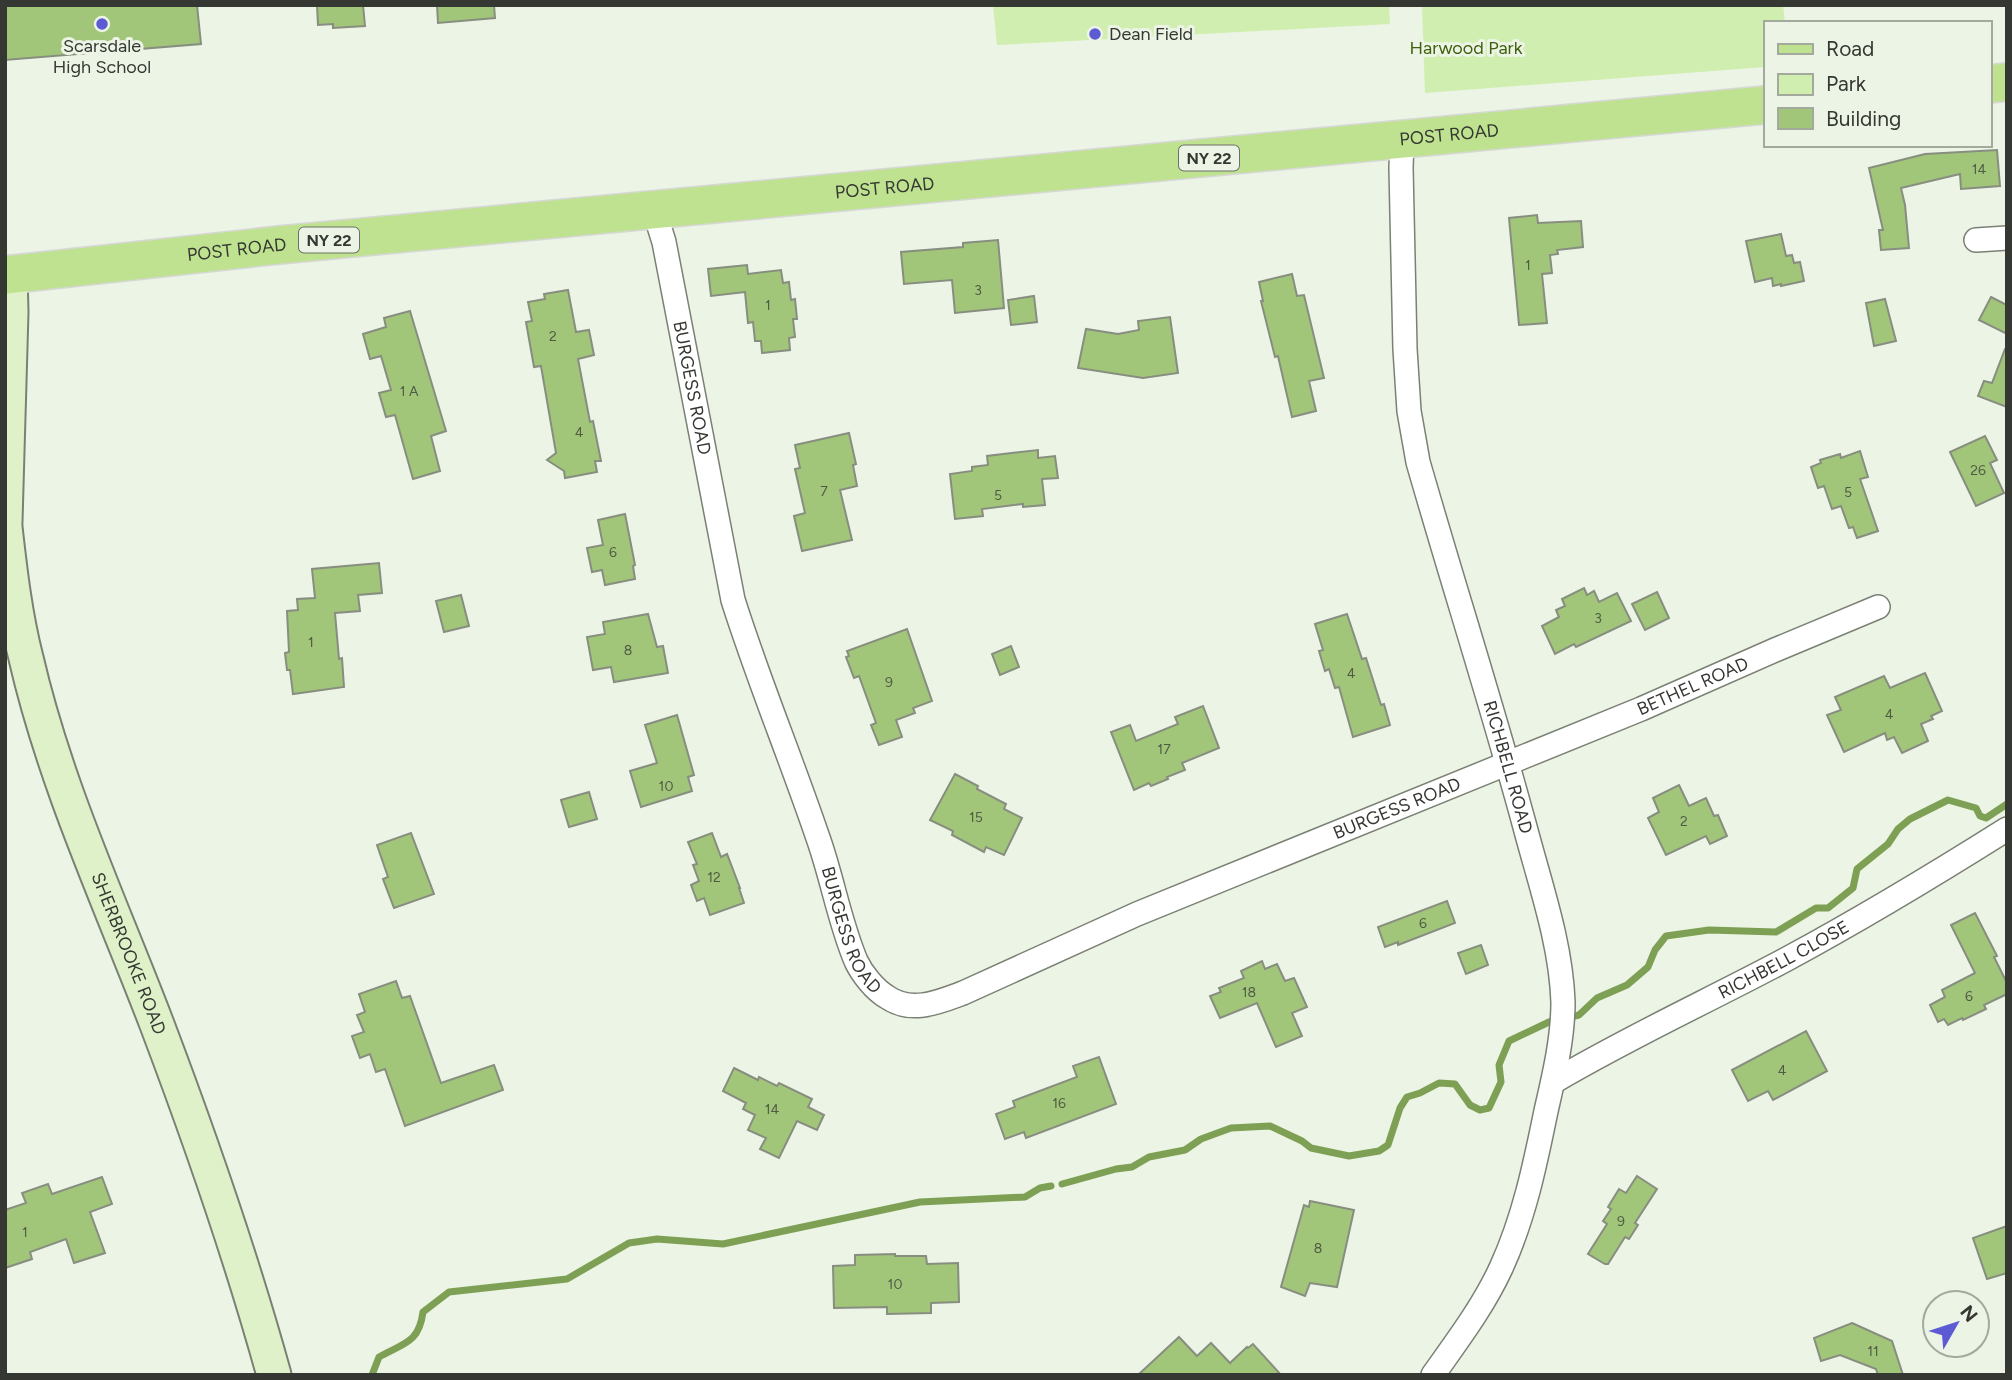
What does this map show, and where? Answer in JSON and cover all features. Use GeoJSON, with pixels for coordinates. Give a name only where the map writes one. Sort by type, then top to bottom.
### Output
{"type":"FeatureCollection","features":[{"type":"Feature","properties":{"kind":"main road","name":"POST ROAD"},"geometry":{"type":"LineString","coordinates":[[7,274],[293,244],[1764,105]]}},
{"type":"Feature","properties":{"kind":"street","name":"RICHBELL ROAD"},"geometry":{"type":"LineString","coordinates":[[1402,139],[1403,267],[1409,411],[1418,462],[1507,763],[1556,950],[1563,1002],[1562,1029],[1553,1082],[1531,1184],[1501,1269],[1477,1312],[1433,1375]]}},
{"type":"Feature","properties":{"kind":"street","name":"BURGESS ROAD"},"geometry":{"type":"LineString","coordinates":[[654,210],[664,242],[733,600],[747,646],[818,836],[857,963],[873,985],[889,999],[919,1006],[963,993],[1137,914],[1507,763]]}},
{"type":"Feature","properties":{"kind":"street"},"geometry":{"type":"LineString","coordinates":[[1976,240],[2007,238]]}},
{"type":"Feature","properties":{"kind":"street","name":"SHERBROOKE ROAD"},"geometry":{"type":"LineString","coordinates":[[7,274],[11,312],[5,525],[15,610],[22,640],[55,759],[191,1116],[249,1289],[274,1375]]}},
{"type":"Feature","properties":{"kind":"street","name":"BETHEL ROAD"},"geometry":{"type":"LineString","coordinates":[[1507,763],[1641,709],[1775,649],[1878,607]]}},
{"type":"Feature","properties":{"kind":"street","name":"RICHBELL CLOSE"},"geometry":{"type":"LineString","coordinates":[[1553,1082],[1590,1060],[1784,961],[1890,902],[2007,829]]}},
{"type":"Feature","properties":{"kind":"green space","name":"Dean Field"},"geometry":{"type":"Polygon","coordinates":[[[993,5],[1389,5],[1390,24],[997,45],[993,5]]]}},
{"type":"Feature","properties":{"kind":"green space","name":"Harwood Park"},"geometry":{"type":"Polygon","coordinates":[[[1422,5],[1783,5],[1785,21],[1764,21],[1764,67],[1425,93],[1422,5]]]}},
{"type":"Feature","properties":{"kind":"building","name":"Scarsdale High School"},"geometry":{"type":"Polygon","coordinates":[[[5,5],[197,5],[201,44],[5,60],[5,5]]]}},
{"type":"Feature","properties":{"kind":"building"},"geometry":{"type":"Polygon","coordinates":[[[317,5],[363,5],[365,26],[333,28],[333,24],[318,25],[317,5]]]}},
{"type":"Feature","properties":{"kind":"building"},"geometry":{"type":"Polygon","coordinates":[[[437,5],[494,5],[495,18],[438,23],[437,5]]]}},
{"type":"Feature","properties":{"kind":"building"},"geometry":{"type":"Polygon","coordinates":[[[1997,150],[2000,186],[1961,189],[1960,174],[1901,188],[1909,248],[1881,250],[1879,230],[1883,230],[1869,168],[1925,154],[1997,150]]]}},
{"type":"Feature","properties":{"kind":"building"},"geometry":{"type":"Polygon","coordinates":[[[1537,215],[1538,223],[1581,221],[1583,247],[1557,250],[1558,254],[1550,255],[1552,273],[1542,274],[1547,323],[1519,325],[1509,218],[1537,215]]]}},
{"type":"Feature","properties":{"kind":"building"},"geometry":{"type":"Polygon","coordinates":[[[1781,234],[1786,256],[1792,255],[1794,263],[1800,262],[1804,281],[1781,286],[1773,286],[1772,278],[1755,282],[1746,241],[1781,234]]]}},
{"type":"Feature","properties":{"kind":"building"},"geometry":{"type":"Polygon","coordinates":[[[998,240],[1004,308],[955,313],[952,280],[904,284],[901,252],[963,247],[963,243],[998,240]]]}},
{"type":"Feature","properties":{"kind":"building"},"geometry":{"type":"Polygon","coordinates":[[[747,265],[748,274],[781,270],[783,283],[789,282],[791,300],[795,299],[797,319],[793,319],[795,337],[789,338],[790,350],[762,353],[761,341],[755,341],[753,322],[748,323],[745,292],[711,296],[708,269],[747,265]]]}},
{"type":"Feature","properties":{"kind":"building"},"geometry":{"type":"Polygon","coordinates":[[[1292,274],[1297,296],[1304,295],[1324,378],[1309,381],[1316,411],[1292,417],[1278,356],[1275,357],[1261,301],[1259,282],[1292,274]]]}},
{"type":"Feature","properties":{"kind":"building"},"geometry":{"type":"Polygon","coordinates":[[[568,290],[576,332],[589,330],[594,355],[578,359],[590,422],[593,421],[601,461],[595,461],[597,472],[565,478],[564,471],[547,460],[556,453],[541,366],[534,367],[526,322],[532,321],[528,302],[545,299],[544,294],[568,290]]]}},
{"type":"Feature","properties":{"kind":"building"},"geometry":{"type":"Polygon","coordinates":[[[1034,296],[1037,322],[1011,325],[1008,300],[1034,296]]]}},
{"type":"Feature","properties":{"kind":"building"},"geometry":{"type":"Polygon","coordinates":[[[1991,297],[2007,305],[2007,334],[1979,320],[1991,297]]]}},
{"type":"Feature","properties":{"kind":"building"},"geometry":{"type":"Polygon","coordinates":[[[1885,299],[1896,341],[1874,346],[1866,303],[1885,299]]]}},
{"type":"Feature","properties":{"kind":"building"},"geometry":{"type":"Polygon","coordinates":[[[410,311],[446,431],[431,436],[440,471],[413,479],[395,415],[386,417],[379,393],[391,390],[381,356],[370,359],[363,334],[386,327],[384,318],[410,311]]]}},
{"type":"Feature","properties":{"kind":"building"},"geometry":{"type":"Polygon","coordinates":[[[1170,317],[1178,373],[1143,378],[1078,368],[1086,329],[1118,334],[1139,330],[1138,321],[1170,317]]]}},
{"type":"Feature","properties":{"kind":"building"},"geometry":{"type":"Polygon","coordinates":[[[2005,349],[2007,407],[1978,396],[1984,381],[1992,383],[2005,349]]]}},
{"type":"Feature","properties":{"kind":"building"},"geometry":{"type":"Polygon","coordinates":[[[849,433],[856,464],[853,465],[857,486],[840,490],[852,540],[802,551],[794,516],[805,513],[795,469],[800,468],[795,445],[849,433]]]}},
{"type":"Feature","properties":{"kind":"building"},"geometry":{"type":"Polygon","coordinates":[[[1985,436],[1997,460],[1990,463],[2004,493],[1976,506],[1950,452],[1985,436]]]}},
{"type":"Feature","properties":{"kind":"building"},"geometry":{"type":"Polygon","coordinates":[[[1038,450],[1038,458],[1055,456],[1058,478],[1042,479],[1045,505],[1023,507],[1023,504],[982,509],[983,516],[955,519],[950,474],[972,471],[972,467],[988,465],[987,456],[1038,450]]]}},
{"type":"Feature","properties":{"kind":"building"},"geometry":{"type":"Polygon","coordinates":[[[1860,451],[1868,477],[1860,479],[1878,531],[1857,538],[1853,527],[1849,528],[1841,506],[1832,509],[1824,486],[1818,488],[1811,467],[1821,463],[1820,460],[1840,454],[1841,458],[1860,451]]]}},
{"type":"Feature","properties":{"kind":"building"},"geometry":{"type":"Polygon","coordinates":[[[625,514],[635,565],[635,579],[605,585],[602,570],[592,572],[587,548],[603,545],[598,520],[625,514]]]}},
{"type":"Feature","properties":{"kind":"building"},"geometry":{"type":"Polygon","coordinates":[[[379,563],[382,593],[358,595],[360,611],[335,613],[344,687],[293,694],[285,653],[289,652],[287,611],[298,610],[297,599],[315,598],[312,569],[379,563]]]}},
{"type":"Feature","properties":{"kind":"building"},"geometry":{"type":"Polygon","coordinates":[[[1584,588],[1587,595],[1594,591],[1599,602],[1617,593],[1631,621],[1555,654],[1542,626],[1559,617],[1556,610],[1565,606],[1562,599],[1584,588]]]}},
{"type":"Feature","properties":{"kind":"building"},"geometry":{"type":"Polygon","coordinates":[[[1657,592],[1669,618],[1645,630],[1632,604],[1657,592]]]}},
{"type":"Feature","properties":{"kind":"building"},"geometry":{"type":"Polygon","coordinates":[[[461,595],[469,626],[444,632],[436,601],[461,595]]]}},
{"type":"Feature","properties":{"kind":"building"},"geometry":{"type":"Polygon","coordinates":[[[648,614],[657,647],[663,646],[668,673],[614,682],[611,667],[593,670],[587,637],[605,634],[603,622],[648,614]]]}},
{"type":"Feature","properties":{"kind":"building"},"geometry":{"type":"Polygon","coordinates":[[[1347,614],[1362,659],[1366,658],[1390,725],[1353,737],[1339,687],[1335,688],[1329,669],[1325,671],[1319,651],[1323,650],[1315,624],[1347,614]]]}},
{"type":"Feature","properties":{"kind":"building"},"geometry":{"type":"Polygon","coordinates":[[[907,629],[932,701],[913,708],[915,713],[896,720],[902,737],[879,745],[871,725],[876,723],[859,676],[854,678],[846,657],[849,656],[847,651],[907,629]]]}},
{"type":"Feature","properties":{"kind":"building"},"geometry":{"type":"Polygon","coordinates":[[[1011,646],[1019,667],[1000,675],[992,654],[1011,646]]]}},
{"type":"Feature","properties":{"kind":"building"},"geometry":{"type":"Polygon","coordinates":[[[1925,673],[1942,711],[1921,724],[1928,741],[1902,753],[1894,737],[1887,740],[1885,733],[1844,752],[1827,715],[1841,710],[1835,697],[1884,676],[1890,688],[1925,673]]]}},
{"type":"Feature","properties":{"kind":"building"},"geometry":{"type":"Polygon","coordinates":[[[1203,706],[1219,748],[1182,763],[1185,770],[1167,777],[1168,779],[1134,790],[1111,732],[1130,725],[1136,741],[1178,724],[1175,717],[1203,706]]]}},
{"type":"Feature","properties":{"kind":"building"},"geometry":{"type":"Polygon","coordinates":[[[677,715],[694,775],[688,777],[692,791],[641,807],[630,771],[657,763],[645,725],[677,715]]]}},
{"type":"Feature","properties":{"kind":"building"},"geometry":{"type":"Polygon","coordinates":[[[955,774],[1006,804],[1004,809],[1022,818],[1004,855],[986,847],[984,852],[952,835],[953,831],[930,820],[955,774]]]}},
{"type":"Feature","properties":{"kind":"building"},"geometry":{"type":"Polygon","coordinates":[[[1679,785],[1689,806],[1706,798],[1714,816],[1718,815],[1727,836],[1710,844],[1706,836],[1666,855],[1648,818],[1659,812],[1653,798],[1679,785]]]}},
{"type":"Feature","properties":{"kind":"building"},"geometry":{"type":"Polygon","coordinates":[[[589,792],[597,819],[569,827],[561,800],[589,792]]]}},
{"type":"Feature","properties":{"kind":"building"},"geometry":{"type":"Polygon","coordinates":[[[411,833],[434,894],[394,908],[383,879],[388,877],[377,845],[411,833]]]}},
{"type":"Feature","properties":{"kind":"building"},"geometry":{"type":"Polygon","coordinates":[[[712,833],[721,857],[727,854],[744,903],[710,915],[704,898],[697,901],[691,885],[699,881],[693,865],[697,864],[688,842],[712,833]]]}},
{"type":"Feature","properties":{"kind":"building"},"geometry":{"type":"Polygon","coordinates":[[[1447,901],[1455,923],[1398,945],[1398,942],[1385,947],[1378,927],[1447,901]]]}},
{"type":"Feature","properties":{"kind":"building"},"geometry":{"type":"Polygon","coordinates":[[[1975,913],[1997,956],[1994,957],[2007,983],[2007,994],[1984,1005],[1986,1009],[1948,1025],[1944,1019],[1938,1022],[1930,1005],[1945,997],[1942,990],[1975,973],[1951,925],[1975,913]]]}},
{"type":"Feature","properties":{"kind":"building"},"geometry":{"type":"Polygon","coordinates":[[[1481,945],[1488,965],[1466,974],[1458,953],[1481,945]]]}},
{"type":"Feature","properties":{"kind":"building"},"geometry":{"type":"Polygon","coordinates":[[[1262,961],[1265,969],[1277,964],[1285,981],[1294,978],[1307,1007],[1292,1013],[1302,1036],[1276,1047],[1257,1003],[1220,1018],[1210,996],[1221,992],[1219,988],[1244,978],[1241,971],[1262,961]]]}},
{"type":"Feature","properties":{"kind":"building"},"geometry":{"type":"Polygon","coordinates":[[[396,981],[402,998],[410,996],[441,1083],[494,1065],[503,1090],[405,1126],[385,1069],[376,1072],[370,1054],[360,1058],[352,1036],[364,1032],[357,1015],[365,1012],[359,994],[396,981]]]}},
{"type":"Feature","properties":{"kind":"building"},"geometry":{"type":"Polygon","coordinates":[[[1806,1031],[1827,1071],[1773,1100],[1768,1091],[1748,1101],[1732,1070],[1806,1031]]]}},
{"type":"Feature","properties":{"kind":"building"},"geometry":{"type":"Polygon","coordinates":[[[1099,1057],[1116,1104],[1026,1138],[1024,1132],[1005,1139],[996,1114],[1015,1107],[1013,1101],[1077,1077],[1073,1066],[1099,1057]]]}},
{"type":"Feature","properties":{"kind":"building"},"geometry":{"type":"Polygon","coordinates":[[[734,1068],[758,1080],[759,1077],[777,1086],[779,1083],[812,1099],[808,1107],[824,1115],[817,1130],[797,1121],[779,1158],[760,1149],[766,1138],[748,1130],[755,1115],[743,1109],[746,1103],[723,1091],[734,1068]]]}},
{"type":"Feature","properties":{"kind":"building"},"geometry":{"type":"Polygon","coordinates":[[[1637,1176],[1657,1189],[1635,1223],[1638,1225],[1629,1239],[1625,1237],[1608,1264],[1605,1264],[1588,1254],[1607,1224],[1603,1221],[1619,1189],[1626,1193],[1637,1176]]]}},
{"type":"Feature","properties":{"kind":"building"},"geometry":{"type":"Polygon","coordinates":[[[102,1177],[112,1204],[90,1212],[105,1253],[74,1263],[66,1239],[30,1252],[32,1259],[5,1268],[5,1210],[26,1203],[22,1193],[48,1184],[52,1194],[102,1177]]]}},
{"type":"Feature","properties":{"kind":"building"},"geometry":{"type":"Polygon","coordinates":[[[1310,1201],[1354,1210],[1337,1287],[1310,1283],[1305,1296],[1281,1287],[1304,1205],[1309,1207],[1310,1201]]]}},
{"type":"Feature","properties":{"kind":"building"},"geometry":{"type":"Polygon","coordinates":[[[2007,1226],[2007,1273],[1987,1279],[1973,1238],[2007,1226]]]}},
{"type":"Feature","properties":{"kind":"building"},"geometry":{"type":"Polygon","coordinates":[[[855,1255],[926,1256],[927,1264],[958,1263],[959,1302],[931,1303],[931,1313],[887,1314],[887,1307],[834,1308],[833,1266],[855,1265],[855,1255]]]}},
{"type":"Feature","properties":{"kind":"building"},"geometry":{"type":"Polygon","coordinates":[[[1852,1323],[1892,1341],[1903,1375],[1878,1375],[1876,1369],[1840,1355],[1821,1361],[1814,1338],[1852,1323]]]}},
{"type":"Feature","properties":{"kind":"building"},"geometry":{"type":"Polygon","coordinates":[[[1179,1337],[1197,1356],[1211,1343],[1230,1363],[1253,1344],[1281,1375],[1138,1375],[1179,1337]]]}},
{"type":"Feature","properties":{"kind":"waterway"},"geometry":{"type":"LineString","coordinates":[[1062,1184],[1132,1167],[1149,1157],[1185,1150],[1201,1139],[1231,1128],[1270,1126],[1311,1148],[1349,1156],[1379,1151],[1388,1145],[1400,1108],[1407,1097],[1439,1083],[1455,1084],[1470,1105],[1480,1110],[1489,1108],[1501,1082],[1499,1065],[1509,1041],[1549,1022],[1579,1015],[1597,998],[1627,985],[1648,967],[1655,950],[1666,936],[1709,930],[1776,932],[1816,908],[1828,908],[1853,888],[1857,869],[1888,844],[1898,829],[1910,819],[1948,800],[1976,808],[1980,816],[1986,818],[2007,804]]}},
{"type":"Feature","properties":{"kind":"waterway"},"geometry":{"type":"LineString","coordinates":[[372,1375],[379,1357],[409,1341],[418,1330],[423,1312],[449,1292],[567,1279],[629,1243],[657,1239],[723,1244],[920,1202],[1025,1197],[1040,1188],[1051,1186]]}},
{"type":"Feature","properties":{"kind":"place","name":"Scarsdale High School"},"geometry":{"type":"Point","coordinates":[102,24]}},
{"type":"Feature","properties":{"kind":"place","name":"Dean Field"},"geometry":{"type":"Point","coordinates":[1095,34]}}]}
